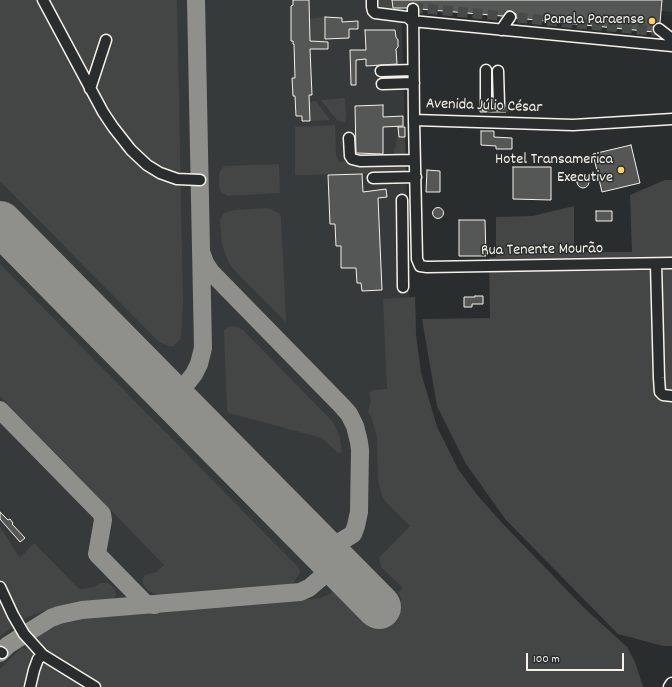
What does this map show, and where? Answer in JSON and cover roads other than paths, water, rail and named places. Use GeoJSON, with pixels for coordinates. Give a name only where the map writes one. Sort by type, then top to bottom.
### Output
{"type":"FeatureCollection","features":[{"type":"Feature","properties":{"kind":"street"},"geometry":{"type":"LineString","coordinates":[[43,0],[112,127],[131,150],[153,170],[170,178],[200,180]]}},
{"type":"Feature","properties":{"kind":"street"},"geometry":{"type":"LineString","coordinates":[[372,0],[372,7],[375,13],[407,17],[412,21],[672,46]]}},
{"type":"Feature","properties":{"kind":"street","name":"Avenida Júlio César"},"geometry":{"type":"LineString","coordinates":[[413,9],[414,120],[428,120],[495,113],[573,125],[672,119]]}},
{"type":"Feature","properties":{"kind":"street"},"geometry":{"type":"LineString","coordinates":[[501,30],[510,17]]}},
{"type":"Feature","properties":{"kind":"street"},"geometry":{"type":"LineString","coordinates":[[659,29],[672,39]]}},
{"type":"Feature","properties":{"kind":"street"},"geometry":{"type":"LineString","coordinates":[[90,89],[106,40]]}},
{"type":"Feature","properties":{"kind":"street"},"geometry":{"type":"LineString","coordinates":[[381,71],[413,70]]}},
{"type":"Feature","properties":{"kind":"street"},"geometry":{"type":"LineString","coordinates":[[495,113],[494,71],[495,113]]}},
{"type":"Feature","properties":{"kind":"street"},"geometry":{"type":"LineString","coordinates":[[382,84],[414,83]]}},
{"type":"Feature","properties":{"kind":"street"},"geometry":{"type":"LineString","coordinates":[[403,216],[416,216],[414,120]]}},
{"type":"Feature","properties":{"kind":"street"},"geometry":{"type":"LineString","coordinates":[[414,135],[419,126],[428,120]]}},
{"type":"Feature","properties":{"kind":"street"},"geometry":{"type":"LineString","coordinates":[[349,138],[350,156],[352,159],[360,161],[415,160]]}},
{"type":"Feature","properties":{"kind":"street"},"geometry":{"type":"LineString","coordinates":[[373,178],[416,177]]}},
{"type":"Feature","properties":{"kind":"street"},"geometry":{"type":"LineString","coordinates":[[402,200],[403,287]]}},
{"type":"Feature","properties":{"kind":"street","name":"Rua Tenente Mourão"},"geometry":{"type":"LineString","coordinates":[[416,216],[417,259],[420,266],[672,263]]}},
{"type":"Feature","properties":{"kind":"street"},"geometry":{"type":"LineString","coordinates":[[656,264],[658,378],[660,392],[663,395],[672,396]]}},
{"type":"Feature","properties":{"kind":"street"},"geometry":{"type":"LineString","coordinates":[[0,587],[24,634],[43,655],[95,687]]}},
{"type":"Feature","properties":{"kind":"street"},"geometry":{"type":"LineString","coordinates":[[30,687],[38,659],[43,655]]}},
{"type":"Feature","properties":{"kind":"tunnel"},"geometry":{"type":"LineString","coordinates":[[413,9],[420,8],[654,31],[659,29]]}},
{"type":"Feature","properties":{"kind":"tunnel"},"geometry":{"type":"LineString","coordinates":[[491,105],[492,112]]}},
{"type":"Feature","properties":{"kind":"tunnel"},"geometry":{"type":"LineString","coordinates":[[503,105],[503,112]]}},
{"type":"Feature","properties":{"kind":"place","name":"Panela Paraense"},"geometry":{"type":"Point","coordinates":[652,21]}},
{"type":"Feature","properties":{"kind":"place","name":"Hotel Transamerica Executive"},"geometry":{"type":"Point","coordinates":[621,170]}}]}
